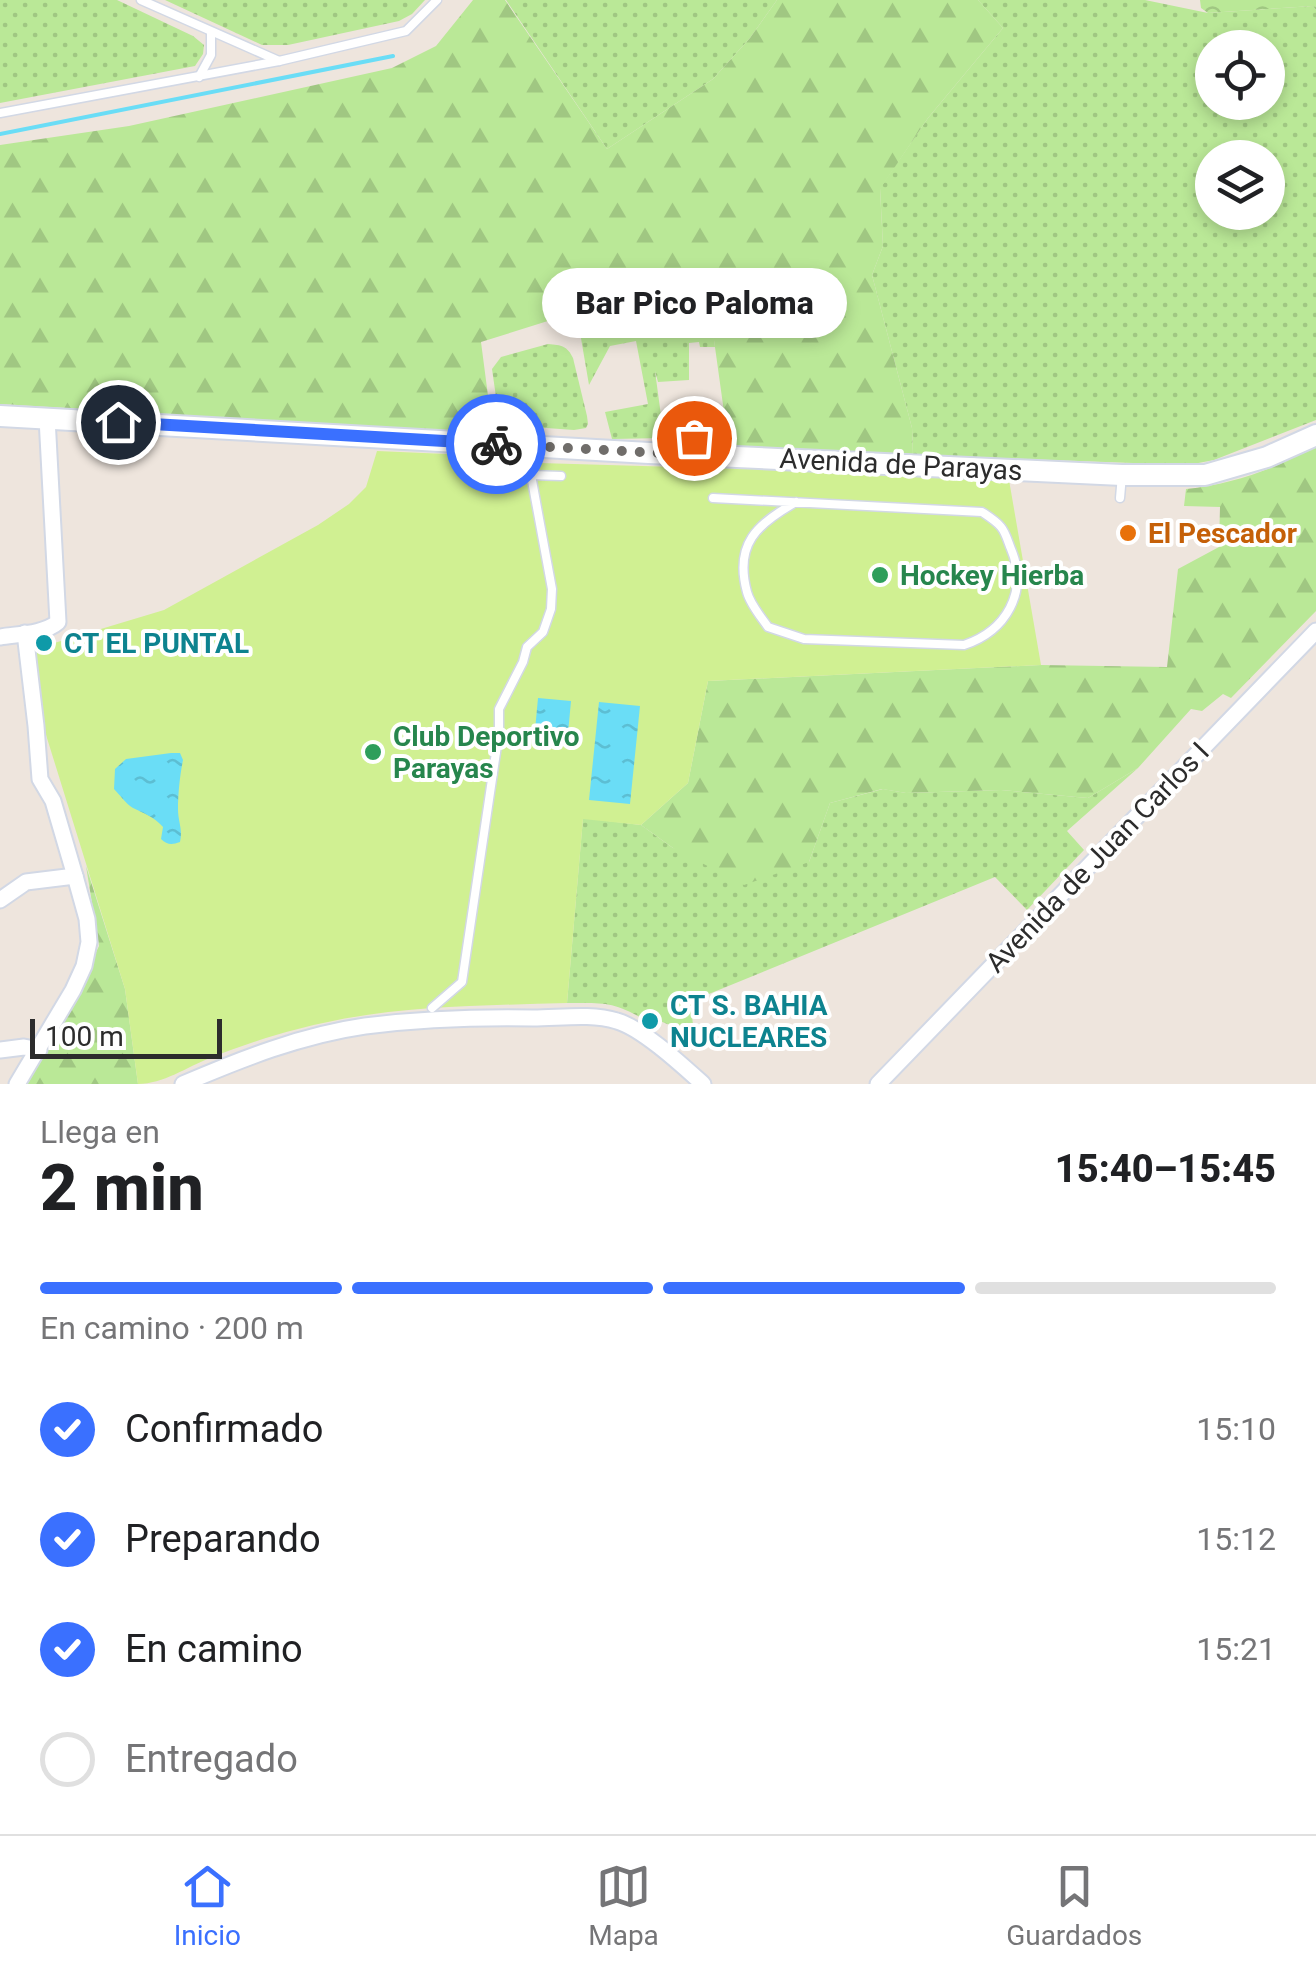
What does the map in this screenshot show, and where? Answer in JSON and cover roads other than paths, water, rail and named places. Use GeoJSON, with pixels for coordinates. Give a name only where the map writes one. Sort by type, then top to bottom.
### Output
{"type":"FeatureCollection","features":[{"type":"Feature","properties":{"kind":"street","name":"Avenida de Parayas"},"geometry":{"type":"LineString","coordinates":[[0,416],[694,446],[1122,475],[1204,475],[1268,457],[1316,436]]}},
{"type":"Feature","properties":{"kind":"street"},"geometry":{"type":"LineString","coordinates":[[0,637],[54,627],[58,622],[46,418]]}},
{"type":"Feature","properties":{"kind":"street","name":"Avenida de Juan Carlos I"},"geometry":{"type":"LineString","coordinates":[[878,1084],[1316,631]]}},
{"type":"Feature","properties":{"kind":"street"},"geometry":{"type":"LineString","coordinates":[[18,1084],[73,990],[89,942],[76,876],[53,802],[40,779],[25,633]]}},
{"type":"Feature","properties":{"kind":"street"},"geometry":{"type":"LineString","coordinates":[[0,900],[26,882],[76,876]]}},
{"type":"Feature","properties":{"kind":"street"},"geometry":{"type":"LineString","coordinates":[[183,1084],[290,1043],[362,1026],[454,1017],[588,1017],[618,1021],[703,1084]]}},
{"type":"Feature","properties":{"kind":"street"},"geometry":{"type":"LineString","coordinates":[[0,1050],[39,1050]]}},
{"type":"Feature","properties":{"kind":"lane"},"geometry":{"type":"LineString","coordinates":[[141,0],[280,61]]}},
{"type":"Feature","properties":{"kind":"lane"},"geometry":{"type":"LineString","coordinates":[[0,113],[280,61],[406,31],[437,0]]}},
{"type":"Feature","properties":{"kind":"lane"},"geometry":{"type":"LineString","coordinates":[[199,77],[211,55],[211,32]]}},
{"type":"Feature","properties":{"kind":"lane"},"geometry":{"type":"LineString","coordinates":[[432,1008],[462,982],[499,732],[499,708],[523,662],[526,646],[543,632],[551,609],[552,589],[531,475],[560,476]]}},
{"type":"Feature","properties":{"kind":"lane"},"geometry":{"type":"LineString","coordinates":[[1120,498],[1122,475]]}},
{"type":"Feature","properties":{"kind":"lane"},"geometry":{"type":"LineString","coordinates":[[713,498],[796,502],[982,512],[1003,529],[1018,564],[1017,590],[1009,613],[984,638],[964,645],[804,639],[768,627],[747,594],[743,558],[755,530],[796,502]]}},
{"type":"Feature","properties":{"kind":"water"},"geometry":{"type":"Polygon","coordinates":[[[538,698],[571,701],[568,733],[535,730],[538,698]]]}},
{"type":"Feature","properties":{"kind":"water"},"geometry":{"type":"Polygon","coordinates":[[[599,702],[640,706],[630,804],[589,800],[599,702]]]}},
{"type":"Feature","properties":{"kind":"water"},"geometry":{"type":"Polygon","coordinates":[[[180,753],[183,760],[178,803],[181,837],[180,842],[172,844],[161,839],[163,827],[159,823],[130,806],[114,789],[115,769],[126,759],[180,753]]]}},
{"type":"Feature","properties":{"kind":"waterway"},"geometry":{"type":"LineString","coordinates":[[0,134],[393,56]]}},
{"type":"Feature","properties":{"kind":"place","name":"Bar Pico Paloma"},"geometry":{"type":"Point","coordinates":[694,438]}},
{"type":"Feature","properties":{"kind":"place","name":"El Pescador"},"geometry":{"type":"Point","coordinates":[1128,533]}},
{"type":"Feature","properties":{"kind":"place","name":"Hockey Hierba"},"geometry":{"type":"Point","coordinates":[880,575]}},
{"type":"Feature","properties":{"kind":"place","name":"CT EL PUNTAL"},"geometry":{"type":"Point","coordinates":[44,643]}},
{"type":"Feature","properties":{"kind":"place","name":"Club Deportivo Parayas"},"geometry":{"type":"Point","coordinates":[373,752]}},
{"type":"Feature","properties":{"kind":"place","name":"CT S. BAHIA NUCLEARES"},"geometry":{"type":"Point","coordinates":[650,1021]}}]}
